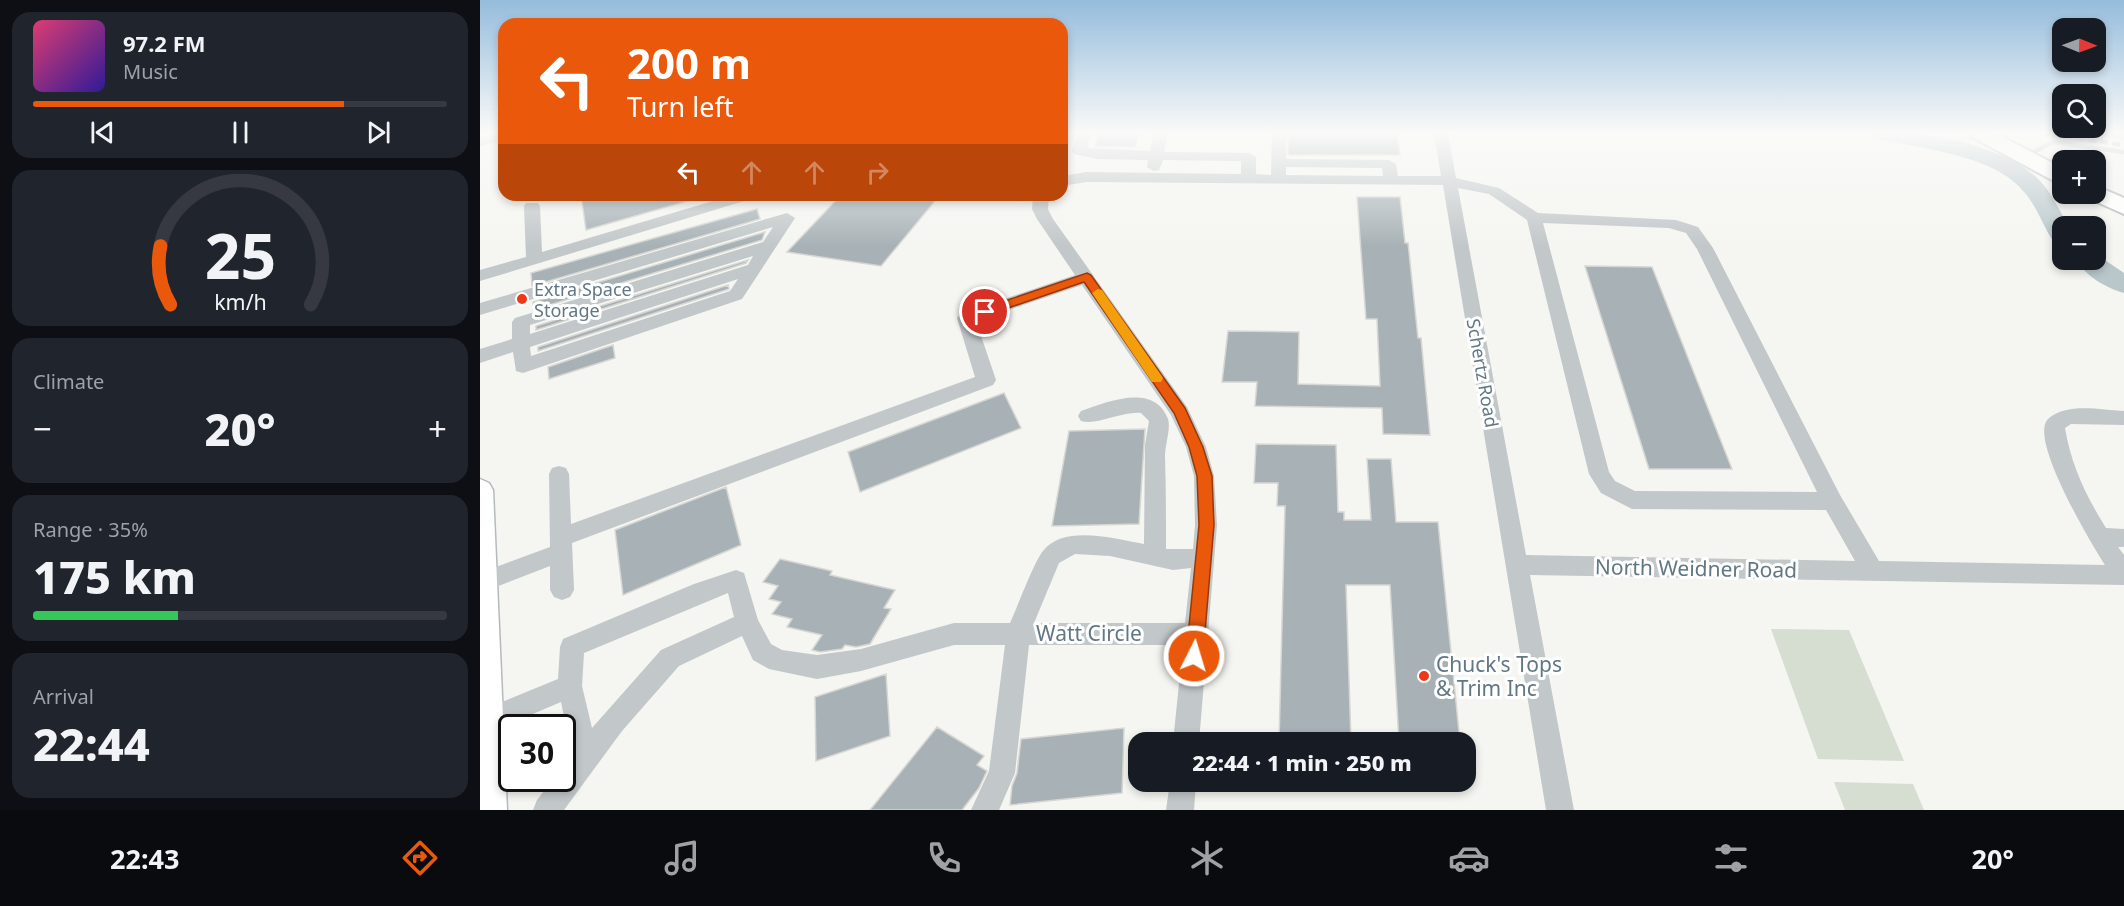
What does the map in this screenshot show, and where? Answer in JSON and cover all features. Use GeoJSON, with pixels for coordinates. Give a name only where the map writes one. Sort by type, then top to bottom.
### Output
{"type":"FeatureCollection","features":[{"type":"Feature","properties":{"kind":"highway"},"geometry":{"type":"LineString","coordinates":[[2106,181],[2124,190]]}},
{"type":"Feature","properties":{"kind":"highway"},"geometry":{"type":"LineString","coordinates":[[2106,198],[2124,207]]}},
{"type":"Feature","properties":{"kind":"main road"},"geometry":{"type":"LineString","coordinates":[[480,490],[490,810]]}},
{"type":"Feature","properties":{"kind":"street"},"geometry":{"type":"LineString","coordinates":[[1152,178],[1153,171]]}},
{"type":"Feature","properties":{"kind":"street"},"geometry":{"type":"LineString","coordinates":[[1248,171],[1248,179]]}},
{"type":"Feature","properties":{"kind":"street"},"geometry":{"type":"LineString","coordinates":[[1278,171],[1278,179]]}},
{"type":"Feature","properties":{"kind":"street"},"geometry":{"type":"LineString","coordinates":[[1390,171],[1391,180]]}},
{"type":"Feature","properties":{"kind":"street","name":"Schertz Road"},"geometry":{"type":"LineString","coordinates":[[1447,171],[1517,565]]}},
{"type":"Feature","properties":{"kind":"street"},"geometry":{"type":"LineString","coordinates":[[1068,180],[1087,177],[1448,181],[1494,192],[1534,218],[1670,223],[1692,230],[1705,248],[1832,501],[1874,571]]}},
{"type":"Feature","properties":{"kind":"street"},"geometry":{"type":"LineString","coordinates":[[480,276],[729,201]]}},
{"type":"Feature","properties":{"kind":"street"},"geometry":{"type":"LineString","coordinates":[[1041,201],[1040,208],[1045,219],[1180,411],[1193,440],[1204,476],[1206,525],[1187,732]]}},
{"type":"Feature","properties":{"kind":"street"},"geometry":{"type":"LineString","coordinates":[[532,206],[534,260]]}},
{"type":"Feature","properties":{"kind":"street"},"geometry":{"type":"LineString","coordinates":[[480,309],[787,218],[752,269],[480,356]]}},
{"type":"Feature","properties":{"kind":"street"},"geometry":{"type":"LineString","coordinates":[[1534,218],[1599,474],[1608,487],[1632,500],[1832,501]]}},
{"type":"Feature","properties":{"kind":"street"},"geometry":{"type":"LineString","coordinates":[[521,343],[521,322],[768,246]]}},
{"type":"Feature","properties":{"kind":"street"},"geometry":{"type":"LineString","coordinates":[[483,582],[560,545],[986,380],[966,318],[1087,277]]}},
{"type":"Feature","properties":{"kind":"street"},"geometry":{"type":"LineString","coordinates":[[1088,416],[1120,406],[1140,404],[1151,409],[1159,421],[1155,445],[1155,555]]}},
{"type":"Feature","properties":{"kind":"street"},"geometry":{"type":"LineString","coordinates":[[1159,421],[1180,411]]}},
{"type":"Feature","properties":{"kind":"street"},"geometry":{"type":"LineString","coordinates":[[2124,418],[2068,416],[2054,425],[2057,448],[2084,514],[2124,575]]}},
{"type":"Feature","properties":{"kind":"street"},"geometry":{"type":"LineString","coordinates":[[559,474],[562,590]]}},
{"type":"Feature","properties":{"kind":"street"},"geometry":{"type":"LineString","coordinates":[[2099,537],[2124,538]]}},
{"type":"Feature","properties":{"kind":"street"},"geometry":{"type":"LineString","coordinates":[[985,810],[1002,773],[1018,633],[1051,557],[1072,544],[1110,547],[1173,560],[1203,558]]}},
{"type":"Feature","properties":{"kind":"street"},"geometry":{"type":"LineString","coordinates":[[1517,565],[1560,810]]}},
{"type":"Feature","properties":{"kind":"street","name":"North Weidner Road"},"geometry":{"type":"LineString","coordinates":[[1517,565],[2124,575]]}},
{"type":"Feature","properties":{"kind":"street","name":"Watt Circle"},"geometry":{"type":"LineString","coordinates":[[570,686],[572,647],[702,591],[736,580],[747,622],[762,652],[778,661],[817,667],[861,660],[954,634],[1196,634]]}},
{"type":"Feature","properties":{"kind":"street"},"geometry":{"type":"LineString","coordinates":[[547,810],[613,722],[670,658],[747,622]]}},
{"type":"Feature","properties":{"kind":"street"},"geometry":{"type":"LineString","coordinates":[[488,720],[570,686],[586,758]]}},
{"type":"Feature","properties":{"kind":"street"},"geometry":{"type":"LineString","coordinates":[[1180,810],[1182,792]]}},
{"type":"Feature","properties":{"kind":"shaded area"},"geometry":{"type":"Polygon","coordinates":[[[1771,629],[1849,630],[1904,761],[1818,759],[1771,629]]]}},
{"type":"Feature","properties":{"kind":"shaded area"},"geometry":{"type":"Polygon","coordinates":[[[1834,782],[1913,784],[1924,810],[1845,810],[1834,782]]]}},
{"type":"Feature","properties":{"kind":"building"},"geometry":{"type":"Polygon","coordinates":[[[1357,197],[1400,197],[1405,243],[1408,243],[1418,338],[1421,338],[1430,435],[1383,434],[1382,408],[1255,406],[1257,382],[1222,382],[1228,331],[1299,332],[1298,384],[1380,386],[1377,319],[1366,319],[1357,197]]]}},
{"type":"Feature","properties":{"kind":"building"},"geometry":{"type":"Polygon","coordinates":[[[582,201],[688,201],[586,230],[582,201]]]}},
{"type":"Feature","properties":{"kind":"building"},"geometry":{"type":"Polygon","coordinates":[[[835,201],[935,201],[881,266],[787,252],[835,201]]]}},
{"type":"Feature","properties":{"kind":"building"},"geometry":{"type":"Polygon","coordinates":[[[757,209],[760,219],[532,286],[531,273],[757,209]]]}},
{"type":"Feature","properties":{"kind":"building"},"geometry":{"type":"Polygon","coordinates":[[[765,232],[762,240],[533,310],[533,302],[765,232]]]}},
{"type":"Feature","properties":{"kind":"building"},"geometry":{"type":"Polygon","coordinates":[[[748,260],[746,263],[536,330],[536,326],[748,260]]]}},
{"type":"Feature","properties":{"kind":"building"},"geometry":{"type":"Polygon","coordinates":[[[1585,266],[1652,267],[1732,469],[1649,469],[1585,266]]]}},
{"type":"Feature","properties":{"kind":"building"},"geometry":{"type":"Polygon","coordinates":[[[728,285],[729,289],[538,351],[538,347],[728,285]]]}},
{"type":"Feature","properties":{"kind":"building"},"geometry":{"type":"Polygon","coordinates":[[[613,345],[615,358],[549,379],[548,367],[613,345]]]}},
{"type":"Feature","properties":{"kind":"building"},"geometry":{"type":"Polygon","coordinates":[[[1004,393],[1021,428],[860,492],[848,452],[1004,393]]]}},
{"type":"Feature","properties":{"kind":"building"},"geometry":{"type":"Polygon","coordinates":[[[1145,429],[1139,524],[1052,526],[1069,431],[1145,429]]]}},
{"type":"Feature","properties":{"kind":"building"},"geometry":{"type":"Polygon","coordinates":[[[1256,444],[1336,445],[1338,512],[1344,512],[1344,520],[1371,520],[1367,459],[1391,459],[1396,522],[1438,522],[1459,732],[1398,732],[1390,585],[1346,585],[1351,732],[1279,732],[1285,506],[1277,506],[1278,483],[1254,483],[1256,444]]]}},
{"type":"Feature","properties":{"kind":"building"},"geometry":{"type":"Polygon","coordinates":[[[726,487],[741,545],[623,595],[615,530],[726,487]]]}},
{"type":"Feature","properties":{"kind":"building"},"geometry":{"type":"Polygon","coordinates":[[[780,559],[832,571],[830,575],[895,590],[884,608],[891,609],[870,644],[856,647],[845,645],[842,649],[820,652],[812,650],[822,635],[787,627],[792,619],[772,614],[781,602],[769,599],[778,586],[763,582],[780,559]]]}},
{"type":"Feature","properties":{"kind":"building"},"geometry":{"type":"Polygon","coordinates":[[[886,674],[890,736],[816,761],[815,697],[886,674]]]}},
{"type":"Feature","properties":{"kind":"building"},"geometry":{"type":"Polygon","coordinates":[[[937,727],[984,756],[977,765],[987,771],[979,788],[962,810],[870,810],[937,727]]]}},
{"type":"Feature","properties":{"kind":"building"},"geometry":{"type":"Polygon","coordinates":[[[1124,728],[1122,793],[1010,805],[1021,739],[1124,728]]]}},
{"type":"Feature","properties":{"kind":"waterway"},"geometry":{"type":"LineString","coordinates":[[2013,171],[2038,193],[2052,218]]}},
{"type":"Feature","properties":{"kind":"waterway"},"geometry":{"type":"LineString","coordinates":[[2101,270],[2124,284]]}},
{"type":"Feature","properties":{"kind":"slow traffic"},"geometry":{"type":"LineString","coordinates":[[1098,293],[1157,378]]}},
{"type":"Feature","properties":{"kind":"place","name":"Extra Space Storage"},"geometry":{"type":"Point","coordinates":[522,299]}},
{"type":"Feature","properties":{"kind":"place","name":"Chuck's Tops & Trim Inc"},"geometry":{"type":"Point","coordinates":[1424,676]}},
{"type":"Feature","properties":{"kind":"route"},"geometry":{"type":"LineString","coordinates":[[985,312],[1087,277],[1180,411],[1196,447],[1204,476],[1206,525],[1194,656]]}}]}
